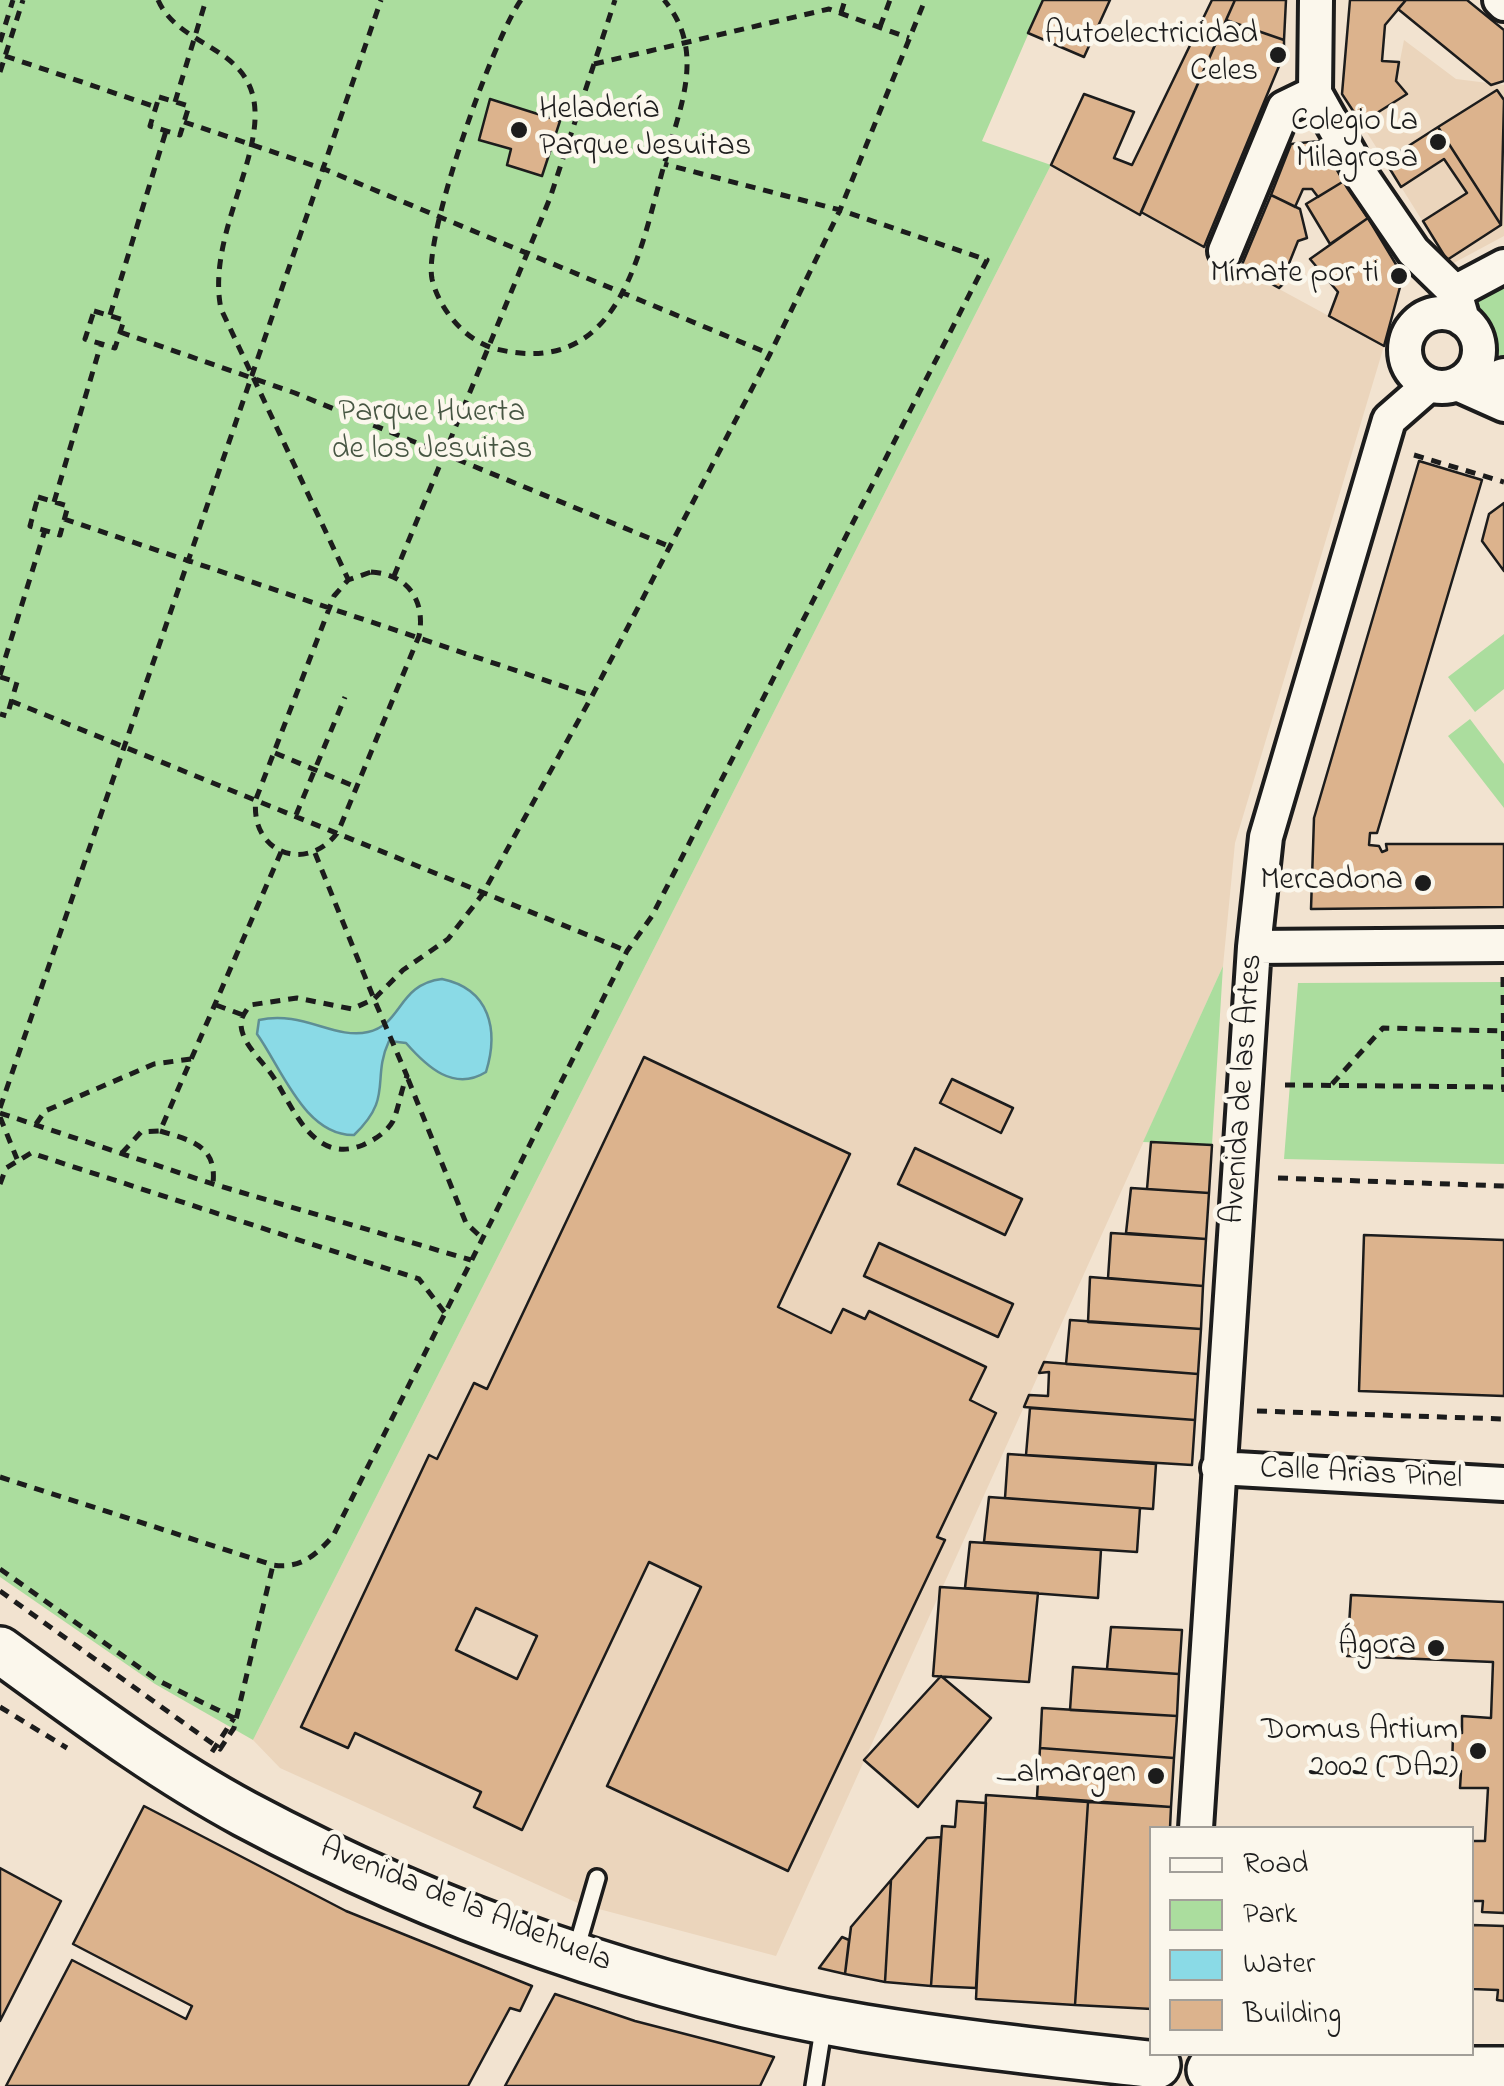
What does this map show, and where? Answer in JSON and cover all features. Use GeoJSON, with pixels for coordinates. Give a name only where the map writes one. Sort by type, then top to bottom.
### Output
{"type":"FeatureCollection","features":[{"type":"Feature","properties":{"kind":"main road","name":"Avenida de la Aldehuela"},"geometry":{"type":"LineString","coordinates":[[0,1650],[148,1757],[245,1814],[372,1876],[575,1954],[725,1998],[824,2020],[1161,2068]]}},
{"type":"Feature","properties":{"kind":"main road"},"geometry":{"type":"LineString","coordinates":[[1206,2070],[1504,2070]]}},
{"type":"Feature","properties":{"kind":"street"},"geometry":{"type":"LineString","coordinates":[[1316,0],[1315,93],[1363,178],[1413,251],[1459,306],[1479,349],[1503,386]]}},
{"type":"Feature","properties":{"kind":"street"},"geometry":{"type":"LineString","coordinates":[[1225,250],[1284,108],[1315,93]]}},
{"type":"Feature","properties":{"kind":"street"},"geometry":{"type":"LineString","coordinates":[[1413,251],[1424,290],[1417,322],[1409,332],[1405,356],[1410,369],[1443,384],[1503,386]]}},
{"type":"Feature","properties":{"kind":"street"},"geometry":{"type":"LineString","coordinates":[[1417,322],[1459,306],[1504,266]]}},
{"type":"Feature","properties":{"kind":"street"},"geometry":{"type":"LineString","coordinates":[[1443,384],[1473,369],[1479,349]]}},
{"type":"Feature","properties":{"kind":"street","name":"Avenida de las Artes"},"geometry":{"type":"LineString","coordinates":[[1196,1826],[1254,947],[1266,838],[1389,420],[1443,384]]}},
{"type":"Feature","properties":{"kind":"street"},"geometry":{"type":"LineString","coordinates":[[1254,947],[1504,945]]}},
{"type":"Feature","properties":{"kind":"street","name":"Calle Arias Pinel"},"geometry":{"type":"LineString","coordinates":[[1218,1468],[1504,1484]]}},
{"type":"Feature","properties":{"kind":"lane"},"geometry":{"type":"LineString","coordinates":[[575,1954],[597,1878]]}},
{"type":"Feature","properties":{"kind":"lane"},"geometry":{"type":"LineString","coordinates":[[814,2086],[824,2020]]}},
{"type":"Feature","properties":{"kind":"path"},"geometry":{"type":"LineString","coordinates":[[0,42],[13,0]]}},
{"type":"Feature","properties":{"kind":"path"},"geometry":{"type":"LineString","coordinates":[[0,72],[23,0]]}},
{"type":"Feature","properties":{"kind":"path"},"geometry":{"type":"LineString","coordinates":[[158,0],[173,26],[220,50],[253,94],[250,144],[215,281],[220,309],[348,580]]}},
{"type":"Feature","properties":{"kind":"path"},"geometry":{"type":"LineString","coordinates":[[175,102],[206,0]]}},
{"type":"Feature","properties":{"kind":"path"},"geometry":{"type":"LineString","coordinates":[[18,1158],[0,1113],[381,0]]}},
{"type":"Feature","properties":{"kind":"path"},"geometry":{"type":"LineString","coordinates":[[522,0],[503,29],[439,216],[431,262],[437,293],[463,330],[488,347],[522,355],[548,354],[572,345],[603,324],[625,294],[686,88],[687,42],[664,0]]}},
{"type":"Feature","properties":{"kind":"path"},"geometry":{"type":"LineString","coordinates":[[394,576],[528,253],[615,0]]}},
{"type":"Feature","properties":{"kind":"path"},"geometry":{"type":"LineString","coordinates":[[841,13],[846,0]]}},
{"type":"Feature","properties":{"kind":"path"},"geometry":{"type":"LineString","coordinates":[[880,27],[890,0]]}},
{"type":"Feature","properties":{"kind":"path"},"geometry":{"type":"LineString","coordinates":[[407,1076],[392,1122],[381,1135],[352,1149],[328,1146],[298,1122],[274,1078],[248,1043],[240,1027],[243,1015],[250,1004],[297,998],[352,1009],[374,999],[403,970],[448,939],[482,895],[592,696],[770,354],[840,210],[924,0]]}},
{"type":"Feature","properties":{"kind":"path"},"geometry":{"type":"LineString","coordinates":[[594,64],[829,9],[910,38]]}},
{"type":"Feature","properties":{"kind":"path"},"geometry":{"type":"LineString","coordinates":[[5,56],[156,107]]}},
{"type":"Feature","properties":{"kind":"path"},"geometry":{"type":"LineString","coordinates":[[159,97],[189,106],[180,135],[150,126],[156,107],[159,97]]}},
{"type":"Feature","properties":{"kind":"path"},"geometry":{"type":"LineString","coordinates":[[184,122],[324,170],[770,354]]}},
{"type":"Feature","properties":{"kind":"path"},"geometry":{"type":"LineString","coordinates":[[110,315],[166,131]]}},
{"type":"Feature","properties":{"kind":"path"},"geometry":{"type":"LineString","coordinates":[[0,1477],[273,1566],[296,1566],[316,1554],[332,1536],[627,951],[652,916],[987,260],[840,210],[664,164]]}},
{"type":"Feature","properties":{"kind":"path"},"geometry":{"type":"LineString","coordinates":[[94,310],[110,315],[124,320],[115,348],[86,339],[94,310]]}},
{"type":"Feature","properties":{"kind":"path"},"geometry":{"type":"LineString","coordinates":[[120,332],[252,377],[671,547]]}},
{"type":"Feature","properties":{"kind":"path"},"geometry":{"type":"LineString","coordinates":[[54,502],[101,344]]}},
{"type":"Feature","properties":{"kind":"path"},"geometry":{"type":"LineString","coordinates":[[1414,455],[1504,482]]}},
{"type":"Feature","properties":{"kind":"path"},"geometry":{"type":"LineString","coordinates":[[38,497],[54,502],[68,506],[60,534],[30,526],[38,497]]}},
{"type":"Feature","properties":{"kind":"path"},"geometry":{"type":"LineString","coordinates":[[64,520],[592,696]]}},
{"type":"Feature","properties":{"kind":"path"},"geometry":{"type":"LineString","coordinates":[[0,714],[6,716],[17,682],[0,676],[45,530]]}},
{"type":"Feature","properties":{"kind":"path"},"geometry":{"type":"LineString","coordinates":[[370,572],[394,576],[418,601],[419,636],[338,832],[314,853],[281,852],[264,840],[257,828],[256,799],[329,607],[348,580],[370,572]]}},
{"type":"Feature","properties":{"kind":"path"},"geometry":{"type":"LineString","coordinates":[[296,816],[345,696]]}},
{"type":"Feature","properties":{"kind":"path"},"geometry":{"type":"LineString","coordinates":[[11,700],[627,951]]}},
{"type":"Feature","properties":{"kind":"path"},"geometry":{"type":"LineString","coordinates":[[274,753],[356,787]]}},
{"type":"Feature","properties":{"kind":"path"},"geometry":{"type":"LineString","coordinates":[[160,1131],[281,852]]}},
{"type":"Feature","properties":{"kind":"path"},"geometry":{"type":"LineString","coordinates":[[314,853],[466,1223],[482,1238]]}},
{"type":"Feature","properties":{"kind":"path"},"geometry":{"type":"LineString","coordinates":[[1285,1086],[1503,1089],[1503,974]]}},
{"type":"Feature","properties":{"kind":"path"},"geometry":{"type":"LineString","coordinates":[[216,1005],[243,1015]]}},
{"type":"Feature","properties":{"kind":"path"},"geometry":{"type":"LineString","coordinates":[[1330,1086],[1383,1028],[1503,1030]]}},
{"type":"Feature","properties":{"kind":"path"},"geometry":{"type":"LineString","coordinates":[[36,1125],[45,1111],[154,1064],[191,1059]]}},
{"type":"Feature","properties":{"kind":"path"},"geometry":{"type":"LineString","coordinates":[[0,1113],[213,1184],[471,1260]]}},
{"type":"Feature","properties":{"kind":"path"},"geometry":{"type":"LineString","coordinates":[[122,1153],[141,1132],[160,1131],[207,1150],[215,1164],[213,1184]]}},
{"type":"Feature","properties":{"kind":"path"},"geometry":{"type":"LineString","coordinates":[[0,1184],[6,1168],[31,1152],[418,1279],[444,1313]]}},
{"type":"Feature","properties":{"kind":"path"},"geometry":{"type":"LineString","coordinates":[[1278,1178],[1504,1186]]}},
{"type":"Feature","properties":{"kind":"path"},"geometry":{"type":"LineString","coordinates":[[1257,1411],[1504,1419]]}},
{"type":"Feature","properties":{"kind":"path"},"geometry":{"type":"LineString","coordinates":[[0,1591],[220,1749],[235,1718],[273,1566]]}},
{"type":"Feature","properties":{"kind":"path"},"geometry":{"type":"LineString","coordinates":[[0,1568],[158,1680],[235,1718]]}},
{"type":"Feature","properties":{"kind":"path"},"geometry":{"type":"LineString","coordinates":[[216,1745],[211,1752],[216,1755]]}},
{"type":"Feature","properties":{"kind":"shaded area","name":"Colegio La Milagrosa"},"geometry":{"type":"Polygon","coordinates":[[[1404,40],[1456,79],[1504,85],[1504,236],[1450,265],[1361,123],[1407,94],[1396,81],[1404,40]]]}},
{"type":"Feature","properties":{"kind":"shaded area"},"geometry":{"type":"Polygon","coordinates":[[[1051,165],[1384,346],[1235,843],[1223,966],[776,1956],[580,1904],[280,1768],[253,1740],[1051,165]]]}},
{"type":"Feature","properties":{"kind":"green space","name":"Parque Huerta de los Jesuitas"},"geometry":{"type":"Polygon","coordinates":[[[0,0],[1043,0],[982,141],[1051,165],[253,1740],[155,1684],[0,1577],[0,0]]]}},
{"type":"Feature","properties":{"kind":"green space"},"geometry":{"type":"Polygon","coordinates":[[[1504,272],[1504,359],[1481,332],[1471,298],[1504,272]]]}},
{"type":"Feature","properties":{"kind":"green space"},"geometry":{"type":"Polygon","coordinates":[[[1504,634],[1504,689],[1475,712],[1448,677],[1504,634]]]}},
{"type":"Feature","properties":{"kind":"green space"},"geometry":{"type":"Polygon","coordinates":[[[1470,719],[1504,764],[1504,808],[1448,736],[1470,719]]]}},
{"type":"Feature","properties":{"kind":"green space"},"geometry":{"type":"Polygon","coordinates":[[[1223,966],[1212,1145],[1143,1142],[1223,966]]]}},
{"type":"Feature","properties":{"kind":"green space"},"geometry":{"type":"Polygon","coordinates":[[[1504,982],[1504,1164],[1284,1159],[1298,983],[1504,982]]]}},
{"type":"Feature","properties":{"kind":"water"},"geometry":{"type":"Polygon","coordinates":[[[442,979],[471,992],[487,1014],[491,1041],[486,1072],[452,1078],[432,1068],[406,1043],[389,1041],[374,1110],[354,1135],[322,1125],[308,1113],[257,1034],[259,1020],[275,1018],[343,1032],[368,1032],[388,1021],[417,988],[442,979]]]}},
{"type":"Feature","properties":{"kind":"building"},"geometry":{"type":"Polygon","coordinates":[[[1043,0],[1110,0],[1084,57],[1028,33],[1043,0]]]}},
{"type":"Feature","properties":{"kind":"building"},"geometry":{"type":"Polygon","coordinates":[[[1212,0],[1235,0],[1140,215],[1051,165],[1084,94],[1134,112],[1114,158],[1132,165],[1212,0]]]}},
{"type":"Feature","properties":{"kind":"building"},"geometry":{"type":"Polygon","coordinates":[[[1235,0],[1286,0],[1284,40],[1226,20],[1235,0]]]}},
{"type":"Feature","properties":{"kind":"building"},"geometry":{"type":"Polygon","coordinates":[[[1350,0],[1406,0],[1385,25],[1382,61],[1399,62],[1396,81],[1407,94],[1361,123],[1342,94],[1350,0]]]}},
{"type":"Feature","properties":{"kind":"building"},"geometry":{"type":"Polygon","coordinates":[[[1406,0],[1467,0],[1504,30],[1504,81],[1491,85],[1398,9],[1406,0]]]}},
{"type":"Feature","properties":{"kind":"building"},"geometry":{"type":"Polygon","coordinates":[[[1226,20],[1284,40],[1284,54],[1204,247],[1141,212],[1226,20]]]}},
{"type":"Feature","properties":{"kind":"building"},"geometry":{"type":"Polygon","coordinates":[[[1497,90],[1504,100],[1501,225],[1438,127],[1497,90]]]}},
{"type":"Feature","properties":{"kind":"building","name":"Heladería Parque Jesuitas"},"geometry":{"type":"Polygon","coordinates":[[[490,99],[560,121],[542,176],[507,165],[511,149],[479,140],[490,99]]]}},
{"type":"Feature","properties":{"kind":"building"},"geometry":{"type":"Polygon","coordinates":[[[1438,127],[1501,225],[1447,260],[1423,221],[1467,193],[1444,159],[1401,187],[1385,161],[1438,127]]]}},
{"type":"Feature","properties":{"kind":"building"},"geometry":{"type":"Polygon","coordinates":[[[1320,141],[1344,181],[1318,197],[1312,189],[1303,189],[1295,207],[1271,195],[1291,144],[1320,141]]]}},
{"type":"Feature","properties":{"kind":"building"},"geometry":{"type":"Polygon","coordinates":[[[1344,181],[1368,218],[1330,244],[1306,204],[1344,181]]]}},
{"type":"Feature","properties":{"kind":"building"},"geometry":{"type":"Polygon","coordinates":[[[1271,195],[1300,209],[1307,238],[1298,241],[1286,271],[1292,275],[1279,288],[1241,267],[1271,195]]]}},
{"type":"Feature","properties":{"kind":"building"},"geometry":{"type":"Polygon","coordinates":[[[1368,218],[1403,276],[1384,346],[1329,316],[1338,292],[1310,259],[1368,218]]]}},
{"type":"Feature","properties":{"kind":"building"},"geometry":{"type":"Polygon","coordinates":[[[1419,461],[1482,480],[1377,833],[1370,833],[1369,845],[1379,846],[1382,852],[1387,850],[1386,844],[1504,844],[1504,907],[1311,909],[1314,818],[1419,461]]]}},
{"type":"Feature","properties":{"kind":"building"},"geometry":{"type":"Polygon","coordinates":[[[1504,503],[1504,571],[1482,541],[1489,514],[1504,503]]]}},
{"type":"Feature","properties":{"kind":"building"},"geometry":{"type":"Polygon","coordinates":[[[644,1057],[850,1154],[778,1307],[831,1333],[843,1309],[865,1319],[869,1311],[986,1367],[970,1400],[996,1413],[937,1537],[945,1540],[788,1871],[607,1786],[701,1587],[649,1562],[522,1830],[474,1807],[481,1792],[355,1733],[348,1748],[301,1727],[429,1455],[437,1459],[474,1383],[487,1389],[644,1057]],[[476,1608],[456,1650],[517,1679],[537,1636],[476,1608]]]}},
{"type":"Feature","properties":{"kind":"building"},"geometry":{"type":"Polygon","coordinates":[[[952,1079],[1013,1108],[1001,1133],[940,1103],[952,1079]]]}},
{"type":"Feature","properties":{"kind":"building"},"geometry":{"type":"Polygon","coordinates":[[[1151,1142],[1212,1145],[1209,1193],[1147,1189],[1151,1142]]]}},
{"type":"Feature","properties":{"kind":"building"},"geometry":{"type":"Polygon","coordinates":[[[915,1148],[1022,1199],[1005,1235],[898,1184],[915,1148]]]}},
{"type":"Feature","properties":{"kind":"building"},"geometry":{"type":"Polygon","coordinates":[[[1131,1188],[1209,1193],[1206,1239],[1126,1233],[1131,1188]]]}},
{"type":"Feature","properties":{"kind":"building"},"geometry":{"type":"Polygon","coordinates":[[[1111,1233],[1206,1239],[1203,1286],[1108,1278],[1111,1233]]]}},
{"type":"Feature","properties":{"kind":"building"},"geometry":{"type":"Polygon","coordinates":[[[1364,1235],[1504,1240],[1504,1396],[1359,1391],[1364,1235]]]}},
{"type":"Feature","properties":{"kind":"building"},"geometry":{"type":"Polygon","coordinates":[[[879,1243],[1013,1304],[998,1337],[864,1276],[879,1243]]]}},
{"type":"Feature","properties":{"kind":"building"},"geometry":{"type":"Polygon","coordinates":[[[1090,1277],[1203,1286],[1201,1329],[1088,1322],[1090,1277]]]}},
{"type":"Feature","properties":{"kind":"building"},"geometry":{"type":"Polygon","coordinates":[[[1070,1320],[1201,1329],[1198,1374],[1066,1364],[1070,1320]]]}},
{"type":"Feature","properties":{"kind":"building"},"geometry":{"type":"Polygon","coordinates":[[[1044,1362],[1198,1374],[1195,1420],[1024,1407],[1029,1395],[1048,1396],[1049,1372],[1039,1373],[1044,1362]]]}},
{"type":"Feature","properties":{"kind":"building"},"geometry":{"type":"Polygon","coordinates":[[[1030,1408],[1195,1420],[1192,1465],[1026,1455],[1030,1408]]]}},
{"type":"Feature","properties":{"kind":"building"},"geometry":{"type":"Polygon","coordinates":[[[1008,1454],[1156,1464],[1153,1509],[1005,1498],[1008,1454]]]}},
{"type":"Feature","properties":{"kind":"building"},"geometry":{"type":"Polygon","coordinates":[[[989,1497],[1140,1508],[1137,1552],[984,1542],[989,1497]]]}},
{"type":"Feature","properties":{"kind":"building"},"geometry":{"type":"Polygon","coordinates":[[[970,1542],[1101,1550],[1098,1598],[965,1588],[970,1542]]]}},
{"type":"Feature","properties":{"kind":"building"},"geometry":{"type":"Polygon","coordinates":[[[940,1587],[1038,1593],[1029,1682],[933,1676],[940,1587]]]}},
{"type":"Feature","properties":{"kind":"building","name":"Domus Artium 2002 (DA2)"},"geometry":{"type":"Polygon","coordinates":[[[1351,1595],[1504,1602],[1504,1913],[1482,1912],[1483,1901],[1474,1901],[1474,1841],[1485,1841],[1488,1788],[1460,1788],[1461,1771],[1452,1770],[1453,1733],[1462,1733],[1462,1716],[1491,1718],[1493,1662],[1347,1656],[1351,1595]]]}},
{"type":"Feature","properties":{"kind":"building"},"geometry":{"type":"Polygon","coordinates":[[[1111,1627],[1182,1630],[1179,1674],[1107,1669],[1111,1627]]]}},
{"type":"Feature","properties":{"kind":"building"},"geometry":{"type":"Polygon","coordinates":[[[1073,1667],[1179,1674],[1177,1716],[1070,1710],[1073,1667]]]}},
{"type":"Feature","properties":{"kind":"building"},"geometry":{"type":"Polygon","coordinates":[[[941,1676],[991,1718],[918,1807],[864,1760],[941,1676]]]}},
{"type":"Feature","properties":{"kind":"building"},"geometry":{"type":"Polygon","coordinates":[[[1042,1708],[1177,1716],[1174,1758],[1040,1748],[1042,1708]]]}},
{"type":"Feature","properties":{"kind":"building"},"geometry":{"type":"Polygon","coordinates":[[[1040,1748],[1174,1758],[1171,1807],[1037,1797],[1040,1748]]]}},
{"type":"Feature","properties":{"kind":"building"},"geometry":{"type":"Polygon","coordinates":[[[986,1795],[1088,1802],[1075,2005],[976,1999],[986,1795]]]}},
{"type":"Feature","properties":{"kind":"building"},"geometry":{"type":"Polygon","coordinates":[[[957,1801],[986,1803],[976,1988],[931,1986],[942,1826],[955,1827],[957,1801]]]}},
{"type":"Feature","properties":{"kind":"building"},"geometry":{"type":"Polygon","coordinates":[[[1088,1802],[1171,1807],[1170,1826],[1149,1826],[1149,2009],[1075,2005],[1088,1802]]]}},
{"type":"Feature","properties":{"kind":"building"},"geometry":{"type":"Polygon","coordinates":[[[144,1806],[346,1911],[532,1986],[520,2011],[510,2008],[468,2086],[6,2086],[72,1960],[186,2019],[192,2006],[73,1944],[144,1806]]]}},
{"type":"Feature","properties":{"kind":"building"},"geometry":{"type":"Polygon","coordinates":[[[941,1837],[931,1986],[885,1982],[891,1880],[927,1838],[941,1837]]]}},
{"type":"Feature","properties":{"kind":"building"},"geometry":{"type":"Polygon","coordinates":[[[0,1868],[61,1901],[0,2021],[0,1868]]]}},
{"type":"Feature","properties":{"kind":"building"},"geometry":{"type":"Polygon","coordinates":[[[891,1880],[885,1982],[845,1974],[851,1927],[891,1880]]]}},
{"type":"Feature","properties":{"kind":"building"},"geometry":{"type":"Polygon","coordinates":[[[1474,1925],[1504,1926],[1504,2001],[1497,2000],[1498,1990],[1474,1989],[1474,1925]]]}},
{"type":"Feature","properties":{"kind":"building"},"geometry":{"type":"Polygon","coordinates":[[[842,1937],[849,1940],[845,1974],[819,1968],[842,1937]]]}},
{"type":"Feature","properties":{"kind":"building"},"geometry":{"type":"Polygon","coordinates":[[[555,1994],[635,2021],[774,2057],[760,2086],[505,2086],[555,1994]]]}},
{"type":"Feature","properties":{"kind":"place","name":"Autoelectricidad Celes"},"geometry":{"type":"Point","coordinates":[1278,55]}},
{"type":"Feature","properties":{"kind":"place","name":"Heladería Parque Jesuitas"},"geometry":{"type":"Point","coordinates":[519,130]}},
{"type":"Feature","properties":{"kind":"place","name":"Colegio La Milagrosa"},"geometry":{"type":"Point","coordinates":[1438,142]}},
{"type":"Feature","properties":{"kind":"place","name":"Mímate por ti"},"geometry":{"type":"Point","coordinates":[1399,276]}},
{"type":"Feature","properties":{"kind":"place","name":"Mercadona"},"geometry":{"type":"Point","coordinates":[1423,883]}},
{"type":"Feature","properties":{"kind":"place","name":"Ágora"},"geometry":{"type":"Point","coordinates":[1436,1648]}},
{"type":"Feature","properties":{"kind":"place","name":"Domus Artium 2002 (DA2)"},"geometry":{"type":"Point","coordinates":[1478,1751]}},
{"type":"Feature","properties":{"kind":"place","name":"_almargen"},"geometry":{"type":"Point","coordinates":[1156,1776]}}]}
